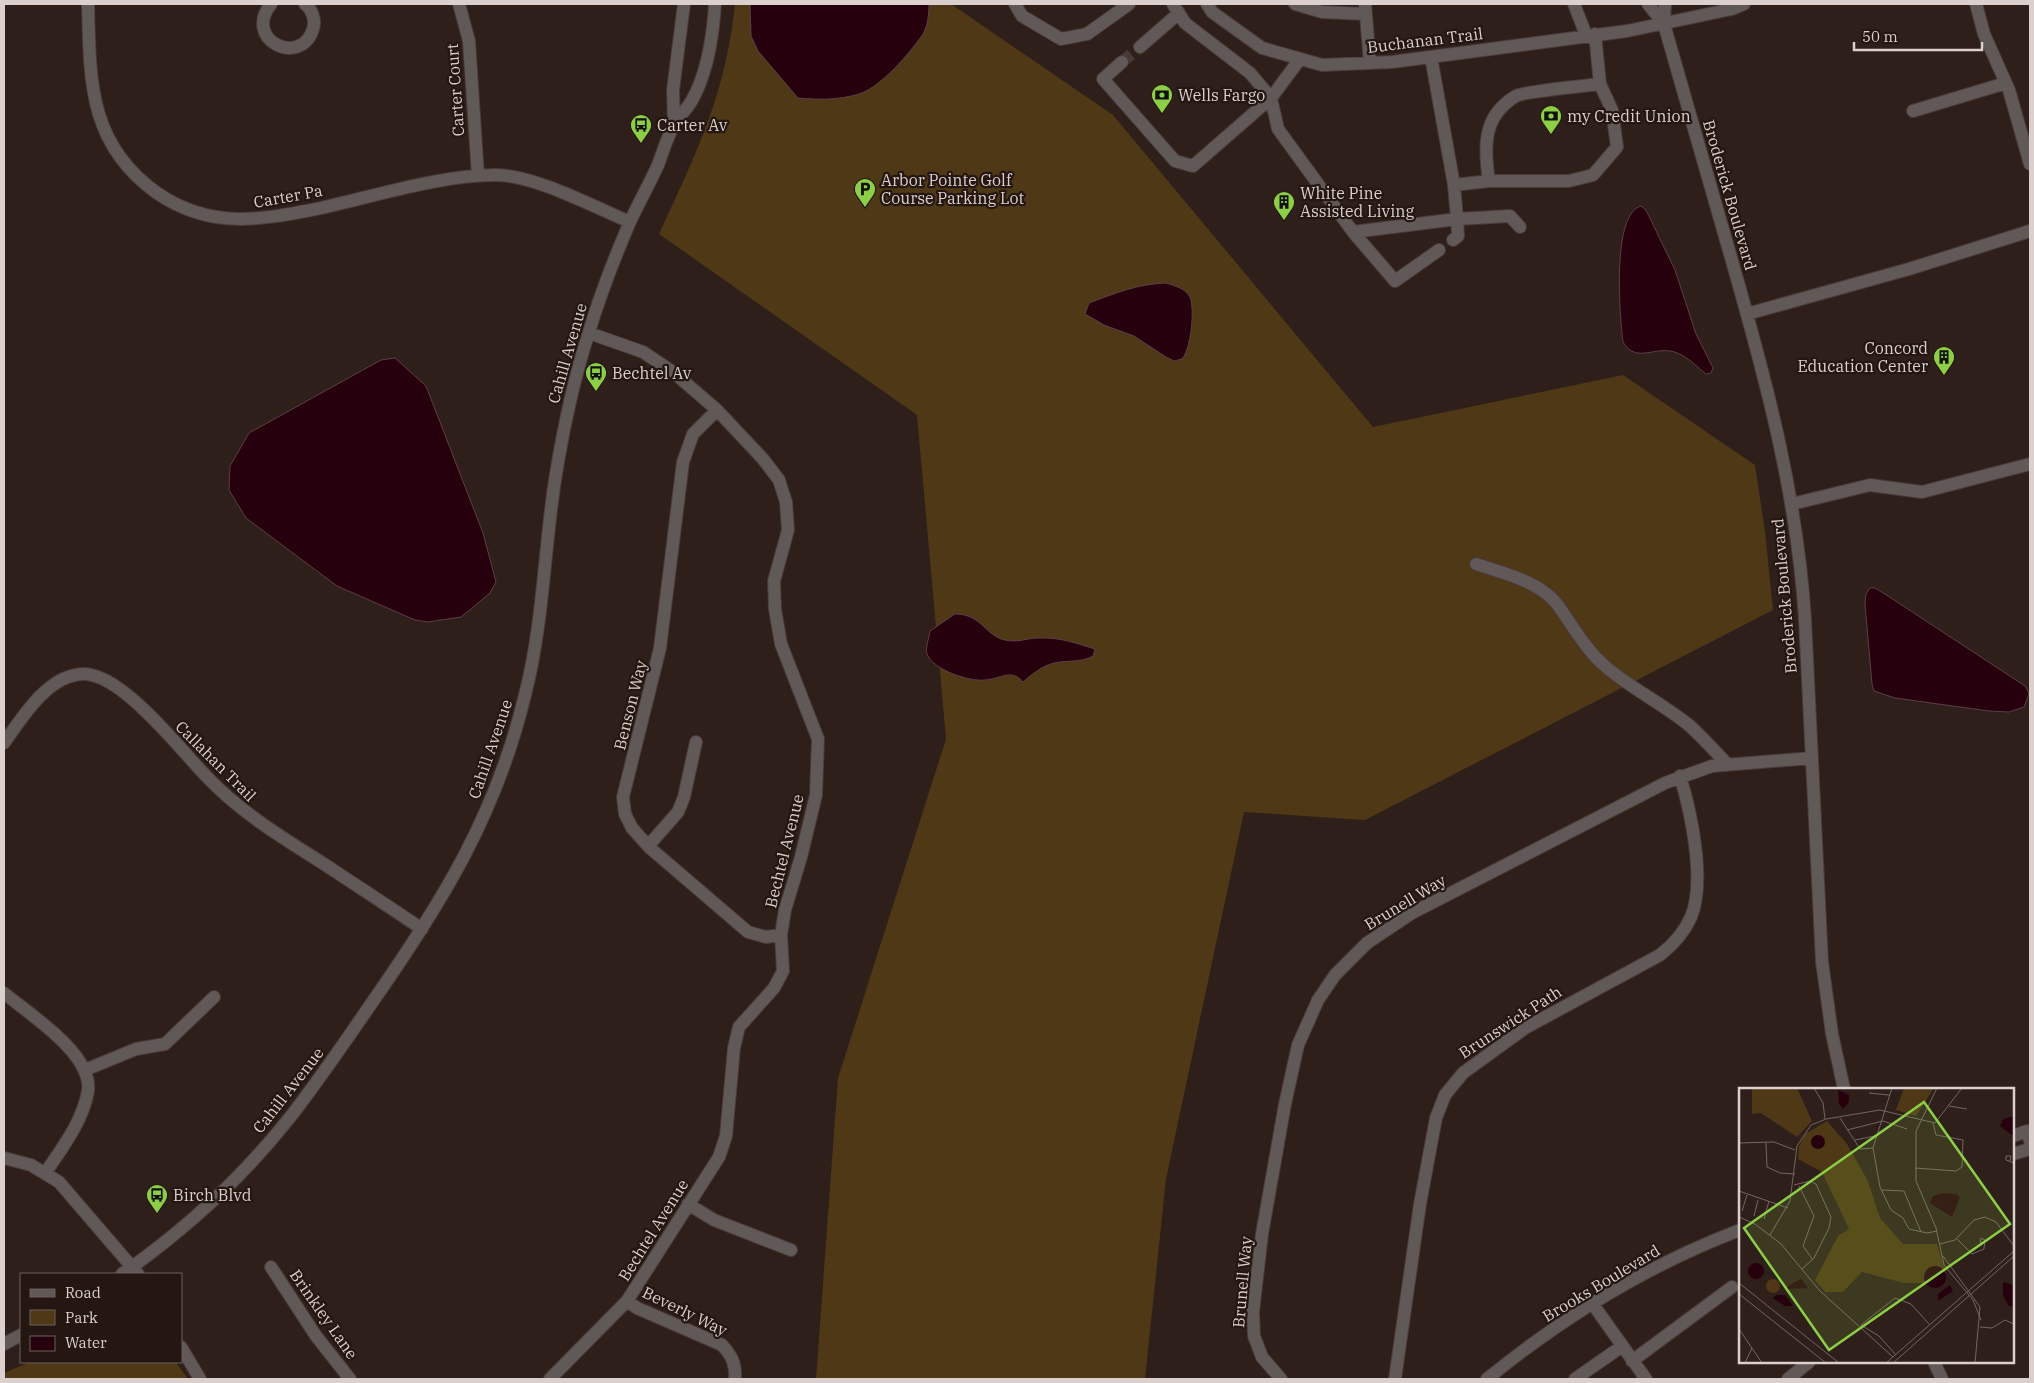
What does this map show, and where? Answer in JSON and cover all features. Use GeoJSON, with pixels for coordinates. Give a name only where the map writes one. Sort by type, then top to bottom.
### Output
{"type":"FeatureCollection","features":[{"type":"Feature","properties":{"kind":"street","name":"Carter Pa"},"geometry":{"type":"LineString","coordinates":[[88,4],[92,90],[95,106],[107,136],[137,177],[163,197],[194,213],[226,220],[262,220],[456,178],[496,175],[532,182],[630,222]]}},
{"type":"Feature","properties":{"kind":"street"},"geometry":{"type":"LineString","coordinates":[[271,4],[265,11],[262,20],[264,30],[272,42],[286,48],[296,47],[305,42],[311,34],[314,25],[313,15],[305,4]]}},
{"type":"Feature","properties":{"kind":"street","name":"Carter Court"},"geometry":{"type":"LineString","coordinates":[[459,4],[469,41],[478,176]]}},
{"type":"Feature","properties":{"kind":"street","name":"Cahill Avenue"},"geometry":{"type":"LineString","coordinates":[[674,125],[673,90],[684,4]]}},
{"type":"Feature","properties":{"kind":"street","name":"Cahill Avenue"},"geometry":{"type":"LineString","coordinates":[[136,1270],[211,1202],[271,1140],[312,1088],[422,929],[449,886],[478,829],[498,781],[523,703],[536,644],[560,454],[570,401],[588,333],[601,294],[630,222],[674,125],[694,98],[702,76],[711,37],[715,4]]}},
{"type":"Feature","properties":{"kind":"street"},"geometry":{"type":"LineString","coordinates":[[1015,4],[1022,16],[1061,39],[1087,34],[1129,4]]}},
{"type":"Feature","properties":{"kind":"street","name":"Buchanan Trail"},"geometry":{"type":"LineString","coordinates":[[1207,4],[1212,12],[1262,48],[1322,66],[1432,57],[1664,24],[1744,4]]}},
{"type":"Feature","properties":{"kind":"street"},"geometry":{"type":"LineString","coordinates":[[1295,4],[1322,12],[1365,9],[1370,63]]}},
{"type":"Feature","properties":{"kind":"street"},"geometry":{"type":"LineString","coordinates":[[1454,185],[1489,181],[1568,181],[1593,175],[1617,147],[1612,110],[1600,84],[1591,34],[1574,4]]}},
{"type":"Feature","properties":{"kind":"street","name":"Broderick Boulevard"},"geometry":{"type":"LineString","coordinates":[[1648,4],[1664,24]]}},
{"type":"Feature","properties":{"kind":"street","name":"Broderick Boulevard"},"geometry":{"type":"LineString","coordinates":[[1665,4],[1664,24],[1747,314],[1775,420],[1792,504],[1802,571],[1822,962],[1832,1034],[1844,1088]]}},
{"type":"Feature","properties":{"kind":"street"},"geometry":{"type":"LineString","coordinates":[[1976,4],[1984,34],[2006,83],[2030,164]]}},
{"type":"Feature","properties":{"kind":"street"},"geometry":{"type":"LineString","coordinates":[[1140,47],[1176,8],[1185,23],[1250,73],[1271,98],[1278,129],[1354,232],[1395,281],[1439,250]]}},
{"type":"Feature","properties":{"kind":"street"},"geometry":{"type":"LineString","coordinates":[[1432,57],[1454,185],[1458,236],[1453,240]]}},
{"type":"Feature","properties":{"kind":"street"},"geometry":{"type":"LineString","coordinates":[[1122,62],[1103,79],[1175,160],[1192,166],[1271,98],[1300,59]]}},
{"type":"Feature","properties":{"kind":"street"},"geometry":{"type":"LineString","coordinates":[[1913,111],[2006,83]]}},
{"type":"Feature","properties":{"kind":"street"},"geometry":{"type":"LineString","coordinates":[[1489,181],[1484,152],[1487,132],[1500,110],[1517,95],[1600,84]]}},
{"type":"Feature","properties":{"kind":"street"},"geometry":{"type":"LineString","coordinates":[[1354,232],[1457,219],[1510,216],[1520,227]]}},
{"type":"Feature","properties":{"kind":"street"},"geometry":{"type":"LineString","coordinates":[[1747,314],[1909,269],[2030,230]]}},
{"type":"Feature","properties":{"kind":"street","name":"Bechtel Avenue"},"geometry":{"type":"LineString","coordinates":[[550,1379],[627,1301],[719,1157],[726,1136],[734,1048],[739,1027],[774,988],[783,971],[781,935],[785,910],[804,848],[816,795],[818,739],[781,644],[775,609],[774,581],[788,530],[786,502],[779,480],[717,410],[657,360],[622,344],[588,333]]}},
{"type":"Feature","properties":{"kind":"street","name":"Benson Way"},"geometry":{"type":"LineString","coordinates":[[717,410],[693,434],[686,449],[670,553],[660,648],[623,797],[625,814],[632,828],[648,846],[748,932],[766,937],[781,935]]}},
{"type":"Feature","properties":{"kind":"street"},"geometry":{"type":"LineString","coordinates":[[1792,504],[1870,485],[1922,492],[2030,464]]}},
{"type":"Feature","properties":{"kind":"street"},"geometry":{"type":"LineString","coordinates":[[1476,564],[1512,576],[1548,596],[1557,604],[1581,640],[1605,666],[1689,726],[1727,764]]}},
{"type":"Feature","properties":{"kind":"street","name":"Callahan Trail"},"geometry":{"type":"LineString","coordinates":[[4,743],[38,699],[58,682],[83,674],[106,679],[136,702],[208,779],[248,814],[422,929]]}},
{"type":"Feature","properties":{"kind":"street"},"geometry":{"type":"LineString","coordinates":[[648,846],[678,812],[684,797],[696,742]]}},
{"type":"Feature","properties":{"kind":"street","name":"Brunell Way"},"geometry":{"type":"LineString","coordinates":[[1280,1379],[1262,1357],[1254,1336],[1252,1324],[1257,1277],[1271,1180],[1292,1072],[1304,1028],[1318,1000],[1336,975],[1360,949],[1388,927],[1680,776],[1712,766],[1812,758]]}},
{"type":"Feature","properties":{"kind":"street","name":"Brunswick Path"},"geometry":{"type":"LineString","coordinates":[[1395,1379],[1420,1204],[1439,1106],[1453,1082],[1494,1048],[1549,1013],[1660,954],[1672,945],[1684,931],[1692,915],[1697,884],[1690,808],[1680,776]]}},
{"type":"Feature","properties":{"kind":"street"},"geometry":{"type":"LineString","coordinates":[[4,993],[71,1049],[85,1070],[88,1090],[78,1121],[46,1172]]}},
{"type":"Feature","properties":{"kind":"street"},"geometry":{"type":"LineString","coordinates":[[85,1070],[136,1049],[165,1044],[214,997]]}},
{"type":"Feature","properties":{"kind":"street"},"geometry":{"type":"LineString","coordinates":[[2014,1136],[2029,1136]]}},
{"type":"Feature","properties":{"kind":"street"},"geometry":{"type":"LineString","coordinates":[[2014,1154],[2030,1149]]}},
{"type":"Feature","properties":{"kind":"street"},"geometry":{"type":"LineString","coordinates":[[4,1158],[31,1165],[46,1172],[59,1182],[136,1270]]}},
{"type":"Feature","properties":{"kind":"street"},"geometry":{"type":"LineString","coordinates":[[688,1204],[714,1220],[791,1250]]}},
{"type":"Feature","properties":{"kind":"street","name":"Brooks Boulevard"},"geometry":{"type":"LineString","coordinates":[[1487,1379],[1535,1341],[1592,1304],[1652,1269],[1739,1230]]}},
{"type":"Feature","properties":{"kind":"street","name":"Brinkley Lane"},"geometry":{"type":"LineString","coordinates":[[271,1267],[316,1336],[350,1379]]}},
{"type":"Feature","properties":{"kind":"street"},"geometry":{"type":"LineString","coordinates":[[1632,1361],[1732,1287]]}},
{"type":"Feature","properties":{"kind":"street","name":"Beverly Way"},"geometry":{"type":"LineString","coordinates":[[627,1301],[637,1308],[722,1345],[731,1355],[735,1379]]}},
{"type":"Feature","properties":{"kind":"street"},"geometry":{"type":"LineString","coordinates":[[1592,1304],[1621,1347],[1646,1379]]}},
{"type":"Feature","properties":{"kind":"street"},"geometry":{"type":"LineString","coordinates":[[4,1344],[20,1336]]}},
{"type":"Feature","properties":{"kind":"street"},"geometry":{"type":"LineString","coordinates":[[1575,1379],[1621,1347]]}},
{"type":"Feature","properties":{"kind":"street"},"geometry":{"type":"LineString","coordinates":[[182,1349],[200,1379]]}},
{"type":"Feature","properties":{"kind":"street"},"geometry":{"type":"LineString","coordinates":[[1788,1379],[1808,1363]]}},
{"type":"Feature","properties":{"kind":"street"},"geometry":{"type":"LineString","coordinates":[[1934,1363],[1942,1379]]}},
{"type":"Feature","properties":{"kind":"green space"},"geometry":{"type":"Polygon","coordinates":[[[735,4],[951,4],[1113,115],[1373,427],[1623,375],[1755,465],[1765,531],[1773,610],[1365,820],[1244,812],[1166,1179],[1145,1379],[816,1379],[838,1078],[946,739],[917,415],[659,234],[697,150],[717,95],[731,36],[735,4]]]}},
{"type":"Feature","properties":{"kind":"green space"},"geometry":{"type":"Polygon","coordinates":[[[28,1363],[177,1363],[188,1379],[4,1379],[4,1373],[28,1363]]]}},
{"type":"Feature","properties":{"kind":"water"},"geometry":{"type":"Polygon","coordinates":[[[750,4],[929,4],[927,23],[923,34],[911,50],[885,77],[868,90],[859,94],[821,99],[798,98],[758,51],[751,36],[750,4]]]}},
{"type":"Feature","properties":{"kind":"water"},"geometry":{"type":"Polygon","coordinates":[[[1641,206],[1646,210],[1675,270],[1696,334],[1713,368],[1711,373],[1706,374],[1677,353],[1669,351],[1634,352],[1628,349],[1623,342],[1619,291],[1621,246],[1625,227],[1631,213],[1641,206]]]}},
{"type":"Feature","properties":{"kind":"water"},"geometry":{"type":"Polygon","coordinates":[[[1166,283],[1180,288],[1190,297],[1192,319],[1190,338],[1182,359],[1174,361],[1134,336],[1104,325],[1085,314],[1089,303],[1136,287],[1166,283]]]}},
{"type":"Feature","properties":{"kind":"water"},"geometry":{"type":"Polygon","coordinates":[[[395,358],[426,386],[483,533],[496,582],[490,593],[461,617],[428,622],[415,620],[337,586],[246,518],[229,490],[230,466],[249,433],[381,360],[395,358]]]}},
{"type":"Feature","properties":{"kind":"water"},"geometry":{"type":"Polygon","coordinates":[[[1870,588],[1875,588],[1888,596],[2026,687],[2029,694],[2024,707],[2009,712],[1989,711],[1895,698],[1874,691],[1865,604],[1866,594],[1870,588]]]}},
{"type":"Feature","properties":{"kind":"water"},"geometry":{"type":"Polygon","coordinates":[[[955,614],[964,615],[977,621],[998,638],[1005,640],[1054,638],[1095,649],[1093,656],[1050,664],[1023,682],[1019,678],[1010,675],[985,680],[962,677],[936,665],[927,654],[930,631],[955,614]]]}},
{"type":"Feature","properties":{"kind":"tunnel"},"geometry":{"type":"LineString","coordinates":[[1122,62],[1140,47]]}},
{"type":"Feature","properties":{"kind":"place","name":"Wells Fargo"},"geometry":{"type":"Point","coordinates":[1162,114]}},
{"type":"Feature","properties":{"kind":"place","name":"my Credit Union"},"geometry":{"type":"Point","coordinates":[1551,135]}},
{"type":"Feature","properties":{"kind":"place","name":"Carter Av"},"geometry":{"type":"Point","coordinates":[641,144]}},
{"type":"Feature","properties":{"kind":"place","name":"Arbor Pointe Golf Course Parking Lot"},"geometry":{"type":"Point","coordinates":[865,208]}},
{"type":"Feature","properties":{"kind":"place","name":"White Pine Assisted Living"},"geometry":{"type":"Point","coordinates":[1284,221]}},
{"type":"Feature","properties":{"kind":"place","name":"Concord Education Center"},"geometry":{"type":"Point","coordinates":[1944,376]}},
{"type":"Feature","properties":{"kind":"place","name":"Bechtel Av"},"geometry":{"type":"Point","coordinates":[596,392]}},
{"type":"Feature","properties":{"kind":"place","name":"Birch Blvd"},"geometry":{"type":"Point","coordinates":[157,1214]}}]}
